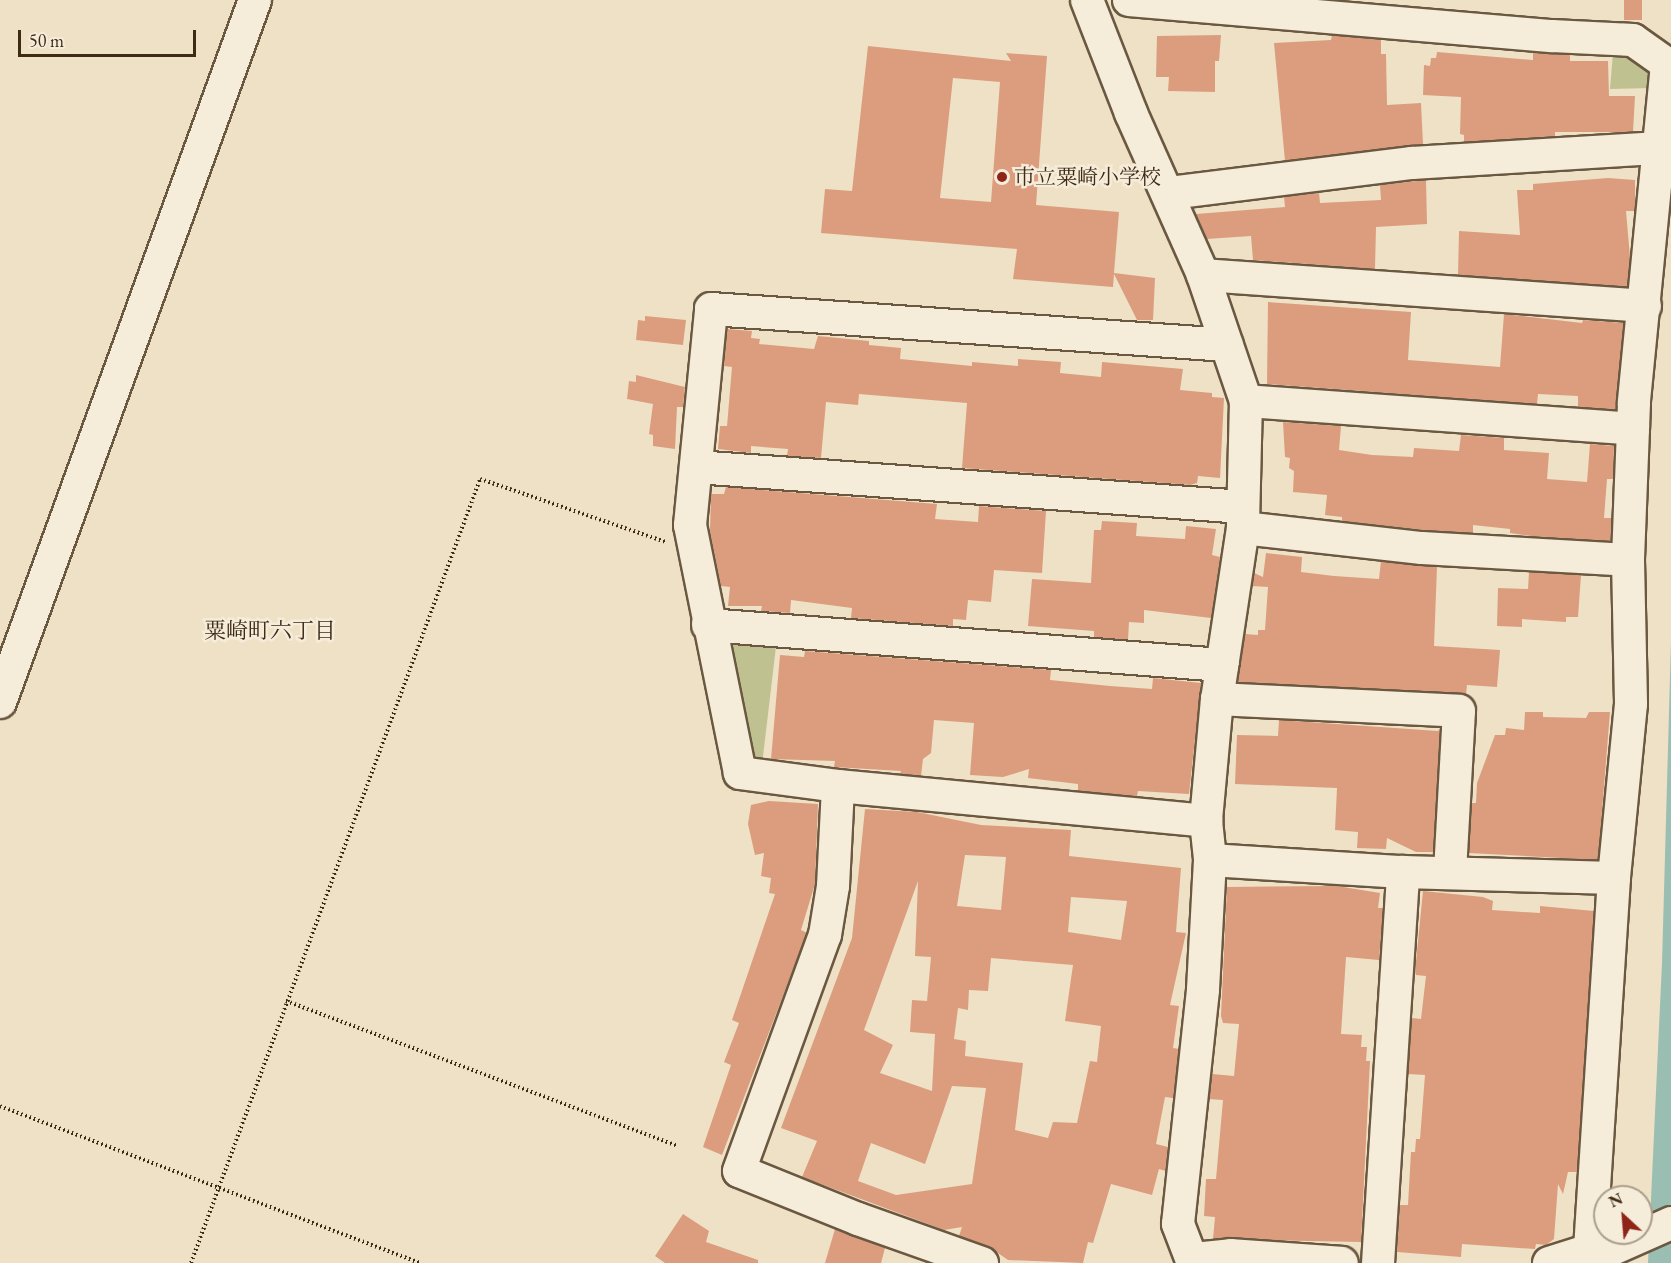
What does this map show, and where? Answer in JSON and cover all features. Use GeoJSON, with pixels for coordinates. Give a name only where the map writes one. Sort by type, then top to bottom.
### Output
{"type":"FeatureCollection","features":[{"type":"Feature","properties":{"kind":"street"},"geometry":{"type":"LineString","coordinates":[[0,702],[255,0]]}},
{"type":"Feature","properties":{"kind":"street"},"geometry":{"type":"LineString","coordinates":[[1087,0],[1131,113],[1170,194],[1203,275],[1246,401],[1243,518],[1217,699],[1206,821],[1210,860],[1197,1058],[1178,1224],[1194,1261],[1231,1255],[1342,1263]]}},
{"type":"Feature","properties":{"kind":"street"},"geometry":{"type":"LineString","coordinates":[[1129,0],[1552,36],[1633,40],[1669,58],[1633,429],[1628,560],[1631,704],[1614,878],[1593,1253]]}},
{"type":"Feature","properties":{"kind":"street"},"geometry":{"type":"LineString","coordinates":[[1170,194],[1412,164],[1660,148]]}},
{"type":"Feature","properties":{"kind":"street"},"geometry":{"type":"LineString","coordinates":[[1203,275],[1645,306]]}},
{"type":"Feature","properties":{"kind":"street"},"geometry":{"type":"LineString","coordinates":[[1206,821],[838,786],[740,772],[708,625],[690,525],[711,309],[1227,345]]}},
{"type":"Feature","properties":{"kind":"street"},"geometry":{"type":"LineString","coordinates":[[1246,401],[1633,429]]}},
{"type":"Feature","properties":{"kind":"street"},"geometry":{"type":"LineString","coordinates":[[696,466],[1243,518],[1422,548],[1628,560]]}},
{"type":"Feature","properties":{"kind":"street"},"geometry":{"type":"LineString","coordinates":[[708,625],[1222,665]]}},
{"type":"Feature","properties":{"kind":"street"},"geometry":{"type":"LineString","coordinates":[[1217,699],[1459,711],[1450,873]]}},
{"type":"Feature","properties":{"kind":"street"},"geometry":{"type":"LineString","coordinates":[[838,786],[833,885],[825,935],[739,1171],[858,1219],[982,1263]]}},
{"type":"Feature","properties":{"kind":"street"},"geometry":{"type":"LineString","coordinates":[[1210,860],[1403,872],[1614,878]]}},
{"type":"Feature","properties":{"kind":"street"},"geometry":{"type":"LineString","coordinates":[[1378,1263],[1403,872]]}},
{"type":"Feature","properties":{"kind":"street"},"geometry":{"type":"LineString","coordinates":[[1549,1263],[1593,1253],[1671,1223]]}},
{"type":"Feature","properties":{"kind":"path"},"geometry":{"type":"LineString","coordinates":[[191,1263],[480,478],[695,552]]}},
{"type":"Feature","properties":{"kind":"path"},"geometry":{"type":"LineString","coordinates":[[286,1001],[676,1145]]}},
{"type":"Feature","properties":{"kind":"path"},"geometry":{"type":"LineString","coordinates":[[0,1106],[421,1263]]}},
{"type":"Feature","properties":{"kind":"green space"},"geometry":{"type":"Polygon","coordinates":[[[1613,53],[1639,59],[1648,73],[1651,88],[1610,89],[1613,53]]]}},
{"type":"Feature","properties":{"kind":"green space"},"geometry":{"type":"Polygon","coordinates":[[[732,636],[777,638],[762,765],[745,758],[725,647],[732,636]]]}},
{"type":"Feature","properties":{"kind":"water"},"geometry":{"type":"Polygon","coordinates":[[[1671,641],[1671,1263],[1648,1263],[1649,1245],[1653,1245],[1652,1185],[1662,963],[1671,641]]]}},
{"type":"Feature","properties":{"kind":"building"},"geometry":{"type":"Polygon","coordinates":[[[1624,0],[1642,0],[1642,20],[1624,20],[1624,0]]]}},
{"type":"Feature","properties":{"kind":"building"},"geometry":{"type":"Polygon","coordinates":[[[1221,35],[1219,61],[1215,61],[1215,92],[1168,91],[1169,77],[1156,77],[1157,36],[1221,35]]]}},
{"type":"Feature","properties":{"kind":"building"},"geometry":{"type":"Polygon","coordinates":[[[1332,35],[1381,40],[1381,54],[1386,54],[1387,105],[1421,103],[1423,144],[1285,161],[1274,43],[1331,40],[1332,35]]]}},
{"type":"Feature","properties":{"kind":"building"},"geometry":{"type":"Polygon","coordinates":[[[868,46],[1011,61],[1006,53],[1047,56],[1036,205],[1119,212],[1114,273],[1155,278],[1153,320],[1137,320],[1114,274],[1113,287],[1013,279],[1017,249],[821,233],[825,189],[852,191],[868,46]],[[953,78],[940,198],[991,202],[1000,82],[953,78]]]}},
{"type":"Feature","properties":{"kind":"building"},"geometry":{"type":"Polygon","coordinates":[[[1437,52],[1533,60],[1533,52],[1570,55],[1570,61],[1608,61],[1609,96],[1635,96],[1633,132],[1555,132],[1555,136],[1464,142],[1464,135],[1460,134],[1461,97],[1423,95],[1424,65],[1430,66],[1431,58],[1436,58],[1437,52]]]}},
{"type":"Feature","properties":{"kind":"building"},"geometry":{"type":"Polygon","coordinates":[[[1608,178],[1635,180],[1635,211],[1626,211],[1630,257],[1627,287],[1458,275],[1459,231],[1520,235],[1517,190],[1533,190],[1533,184],[1608,178]]]}},
{"type":"Feature","properties":{"kind":"building"},"geometry":{"type":"Polygon","coordinates":[[[1426,180],[1427,224],[1376,227],[1375,269],[1253,260],[1251,236],[1207,239],[1196,214],[1285,207],[1284,197],[1319,193],[1320,203],[1381,200],[1380,185],[1426,180]]]}},
{"type":"Feature","properties":{"kind":"building"},"geometry":{"type":"Polygon","coordinates":[[[1268,302],[1411,312],[1408,360],[1500,367],[1504,314],[1582,323],[1583,320],[1624,323],[1616,410],[1578,407],[1578,396],[1538,394],[1537,404],[1267,384],[1268,302]]]}},
{"type":"Feature","properties":{"kind":"building"},"geometry":{"type":"Polygon","coordinates":[[[645,316],[686,320],[683,345],[636,340],[638,320],[645,321],[645,316]]]}},
{"type":"Feature","properties":{"kind":"building"},"geometry":{"type":"Polygon","coordinates":[[[727,329],[752,331],[751,338],[760,339],[759,344],[814,349],[818,336],[869,341],[869,345],[901,348],[900,359],[972,366],[972,362],[1018,366],[1018,359],[1061,362],[1060,373],[1101,377],[1102,362],[1183,369],[1180,390],[1212,393],[1212,397],[1224,398],[1220,478],[1198,476],[1197,483],[1190,485],[962,468],[967,403],[859,394],[858,405],[826,402],[821,458],[787,456],[788,449],[751,446],[751,453],[718,449],[720,426],[727,426],[732,367],[724,366],[727,329]]]}},
{"type":"Feature","properties":{"kind":"building"},"geometry":{"type":"Polygon","coordinates":[[[636,375],[685,387],[683,407],[677,407],[675,449],[653,446],[653,435],[649,434],[653,404],[627,399],[629,381],[636,382],[636,375]]]}},
{"type":"Feature","properties":{"kind":"building"},"geometry":{"type":"Polygon","coordinates":[[[1283,422],[1341,426],[1339,450],[1372,455],[1413,457],[1414,448],[1459,451],[1461,435],[1504,438],[1504,450],[1549,453],[1547,479],[1587,482],[1590,444],[1614,446],[1613,479],[1607,479],[1604,518],[1612,518],[1611,541],[1531,536],[1510,533],[1510,529],[1473,525],[1473,533],[1424,530],[1342,521],[1342,517],[1325,515],[1327,495],[1293,492],[1294,471],[1289,468],[1290,458],[1285,457],[1283,422]]]}},
{"type":"Feature","properties":{"kind":"building"},"geometry":{"type":"Polygon","coordinates":[[[726,487],[937,504],[935,519],[978,522],[979,506],[1046,511],[1042,573],[994,570],[991,602],[968,600],[966,620],[953,619],[953,626],[851,618],[852,608],[791,600],[790,613],[761,611],[762,606],[728,606],[730,587],[721,586],[710,531],[711,494],[724,494],[726,487]]]}},
{"type":"Feature","properties":{"kind":"building"},"geometry":{"type":"Polygon","coordinates":[[[1102,521],[1137,523],[1136,536],[1185,539],[1186,526],[1216,529],[1212,555],[1220,557],[1211,618],[1144,610],[1144,623],[1129,622],[1128,640],[1094,637],[1094,631],[1028,626],[1032,579],[1091,583],[1094,530],[1101,530],[1102,521]]]}},
{"type":"Feature","properties":{"kind":"building"},"geometry":{"type":"Polygon","coordinates":[[[1266,553],[1302,557],[1301,572],[1334,576],[1379,579],[1381,561],[1437,567],[1434,646],[1500,650],[1497,687],[1467,685],[1466,695],[1238,682],[1245,634],[1258,635],[1258,630],[1265,630],[1268,587],[1252,586],[1254,573],[1263,577],[1266,553]]]}},
{"type":"Feature","properties":{"kind":"building"},"geometry":{"type":"Polygon","coordinates":[[[1529,572],[1581,575],[1578,617],[1566,617],[1566,622],[1522,619],[1522,627],[1497,626],[1498,588],[1528,589],[1529,572]]]}},
{"type":"Feature","properties":{"kind":"building"},"geometry":{"type":"Polygon","coordinates":[[[805,651],[1051,670],[1050,680],[1110,686],[1152,689],[1153,678],[1201,683],[1189,794],[1138,791],[1137,796],[1078,791],[1078,784],[1028,778],[1029,769],[1003,777],[970,775],[974,723],[934,720],[931,753],[923,759],[921,776],[900,774],[901,771],[834,767],[835,761],[771,759],[780,655],[804,657],[805,651]]]}},
{"type":"Feature","properties":{"kind":"building"},"geometry":{"type":"Polygon","coordinates":[[[1525,712],[1543,712],[1543,717],[1586,718],[1589,712],[1610,712],[1598,860],[1469,853],[1472,803],[1476,803],[1477,783],[1495,735],[1505,735],[1506,728],[1524,730],[1525,712]]]}},
{"type":"Feature","properties":{"kind":"building"},"geometry":{"type":"Polygon","coordinates":[[[1279,720],[1438,731],[1440,728],[1433,852],[1416,852],[1387,838],[1386,849],[1357,848],[1358,832],[1335,830],[1337,788],[1235,784],[1237,735],[1278,736],[1279,720]]]}},
{"type":"Feature","properties":{"kind":"building"},"geometry":{"type":"Polygon","coordinates":[[[769,801],[818,804],[815,884],[801,930],[807,933],[722,1155],[703,1147],[731,1065],[724,1062],[739,1023],[732,1020],[775,894],[769,893],[771,878],[761,876],[764,853],[755,855],[748,824],[751,805],[769,801]]]}},
{"type":"Feature","properties":{"kind":"building"},"geometry":{"type":"Polygon","coordinates":[[[865,809],[917,812],[981,825],[1071,830],[1069,856],[1181,868],[1176,932],[1186,933],[1170,1005],[1179,1006],[1173,1048],[1179,1049],[1173,1098],[1165,1097],[1156,1144],[1168,1147],[1166,1171],[1159,1169],[1152,1195],[1111,1184],[1093,1243],[1088,1242],[1083,1263],[1008,1260],[988,1246],[959,1236],[962,1227],[944,1230],[802,1177],[817,1141],[781,1128],[852,938],[865,809]],[[965,855],[957,906],[1001,910],[1006,857],[965,855]],[[918,881],[864,1030],[893,1045],[880,1073],[932,1091],[935,1034],[910,1032],[912,1000],[927,1001],[931,957],[915,956],[918,881]],[[1071,897],[1068,932],[1121,940],[1127,901],[1071,897]],[[991,958],[988,991],[969,990],[968,1010],[958,1008],[954,1039],[966,1041],[965,1056],[1023,1063],[1015,1130],[1048,1138],[1053,1122],[1077,1123],[1090,1061],[1097,1062],[1101,1026],[1065,1021],[1073,965],[991,958]],[[952,1086],[925,1164],[871,1143],[858,1181],[896,1195],[972,1184],[986,1088],[952,1086]]]}},
{"type":"Feature","properties":{"kind":"building"},"geometry":{"type":"Polygon","coordinates":[[[1337,886],[1380,893],[1378,908],[1383,908],[1379,960],[1346,957],[1341,1034],[1362,1035],[1361,1047],[1367,1047],[1366,1061],[1370,1061],[1361,1242],[1213,1239],[1215,1217],[1204,1216],[1206,1179],[1216,1179],[1223,1100],[1209,1099],[1212,1074],[1234,1076],[1239,1024],[1223,1023],[1221,1016],[1227,887],[1337,886]]]}},
{"type":"Feature","properties":{"kind":"building"},"geometry":{"type":"Polygon","coordinates":[[[1423,891],[1483,897],[1493,901],[1492,910],[1540,913],[1540,906],[1594,911],[1577,1172],[1568,1172],[1563,1194],[1558,1184],[1554,1239],[1546,1245],[1536,1244],[1535,1249],[1462,1244],[1461,1257],[1397,1252],[1400,1205],[1408,1205],[1411,1152],[1415,1152],[1416,1139],[1420,1139],[1425,1075],[1408,1074],[1412,1018],[1421,1019],[1426,976],[1416,975],[1415,972],[1423,891]]]}},
{"type":"Feature","properties":{"kind":"building"},"geometry":{"type":"Polygon","coordinates":[[[683,1214],[709,1231],[706,1242],[758,1260],[758,1263],[665,1263],[655,1256],[683,1214]]]}},
{"type":"Feature","properties":{"kind":"building"},"geometry":{"type":"Polygon","coordinates":[[[835,1229],[885,1248],[881,1263],[825,1263],[835,1229]]]}},
{"type":"Feature","properties":{"kind":"place","name":"市立粟崎小学校"},"geometry":{"type":"Point","coordinates":[1002,177]}},
{"type":"Feature","properties":{"kind":"district","name":"粟崎町六丁目"},"geometry":{"type":"Point","coordinates":[270,631]}}]}
